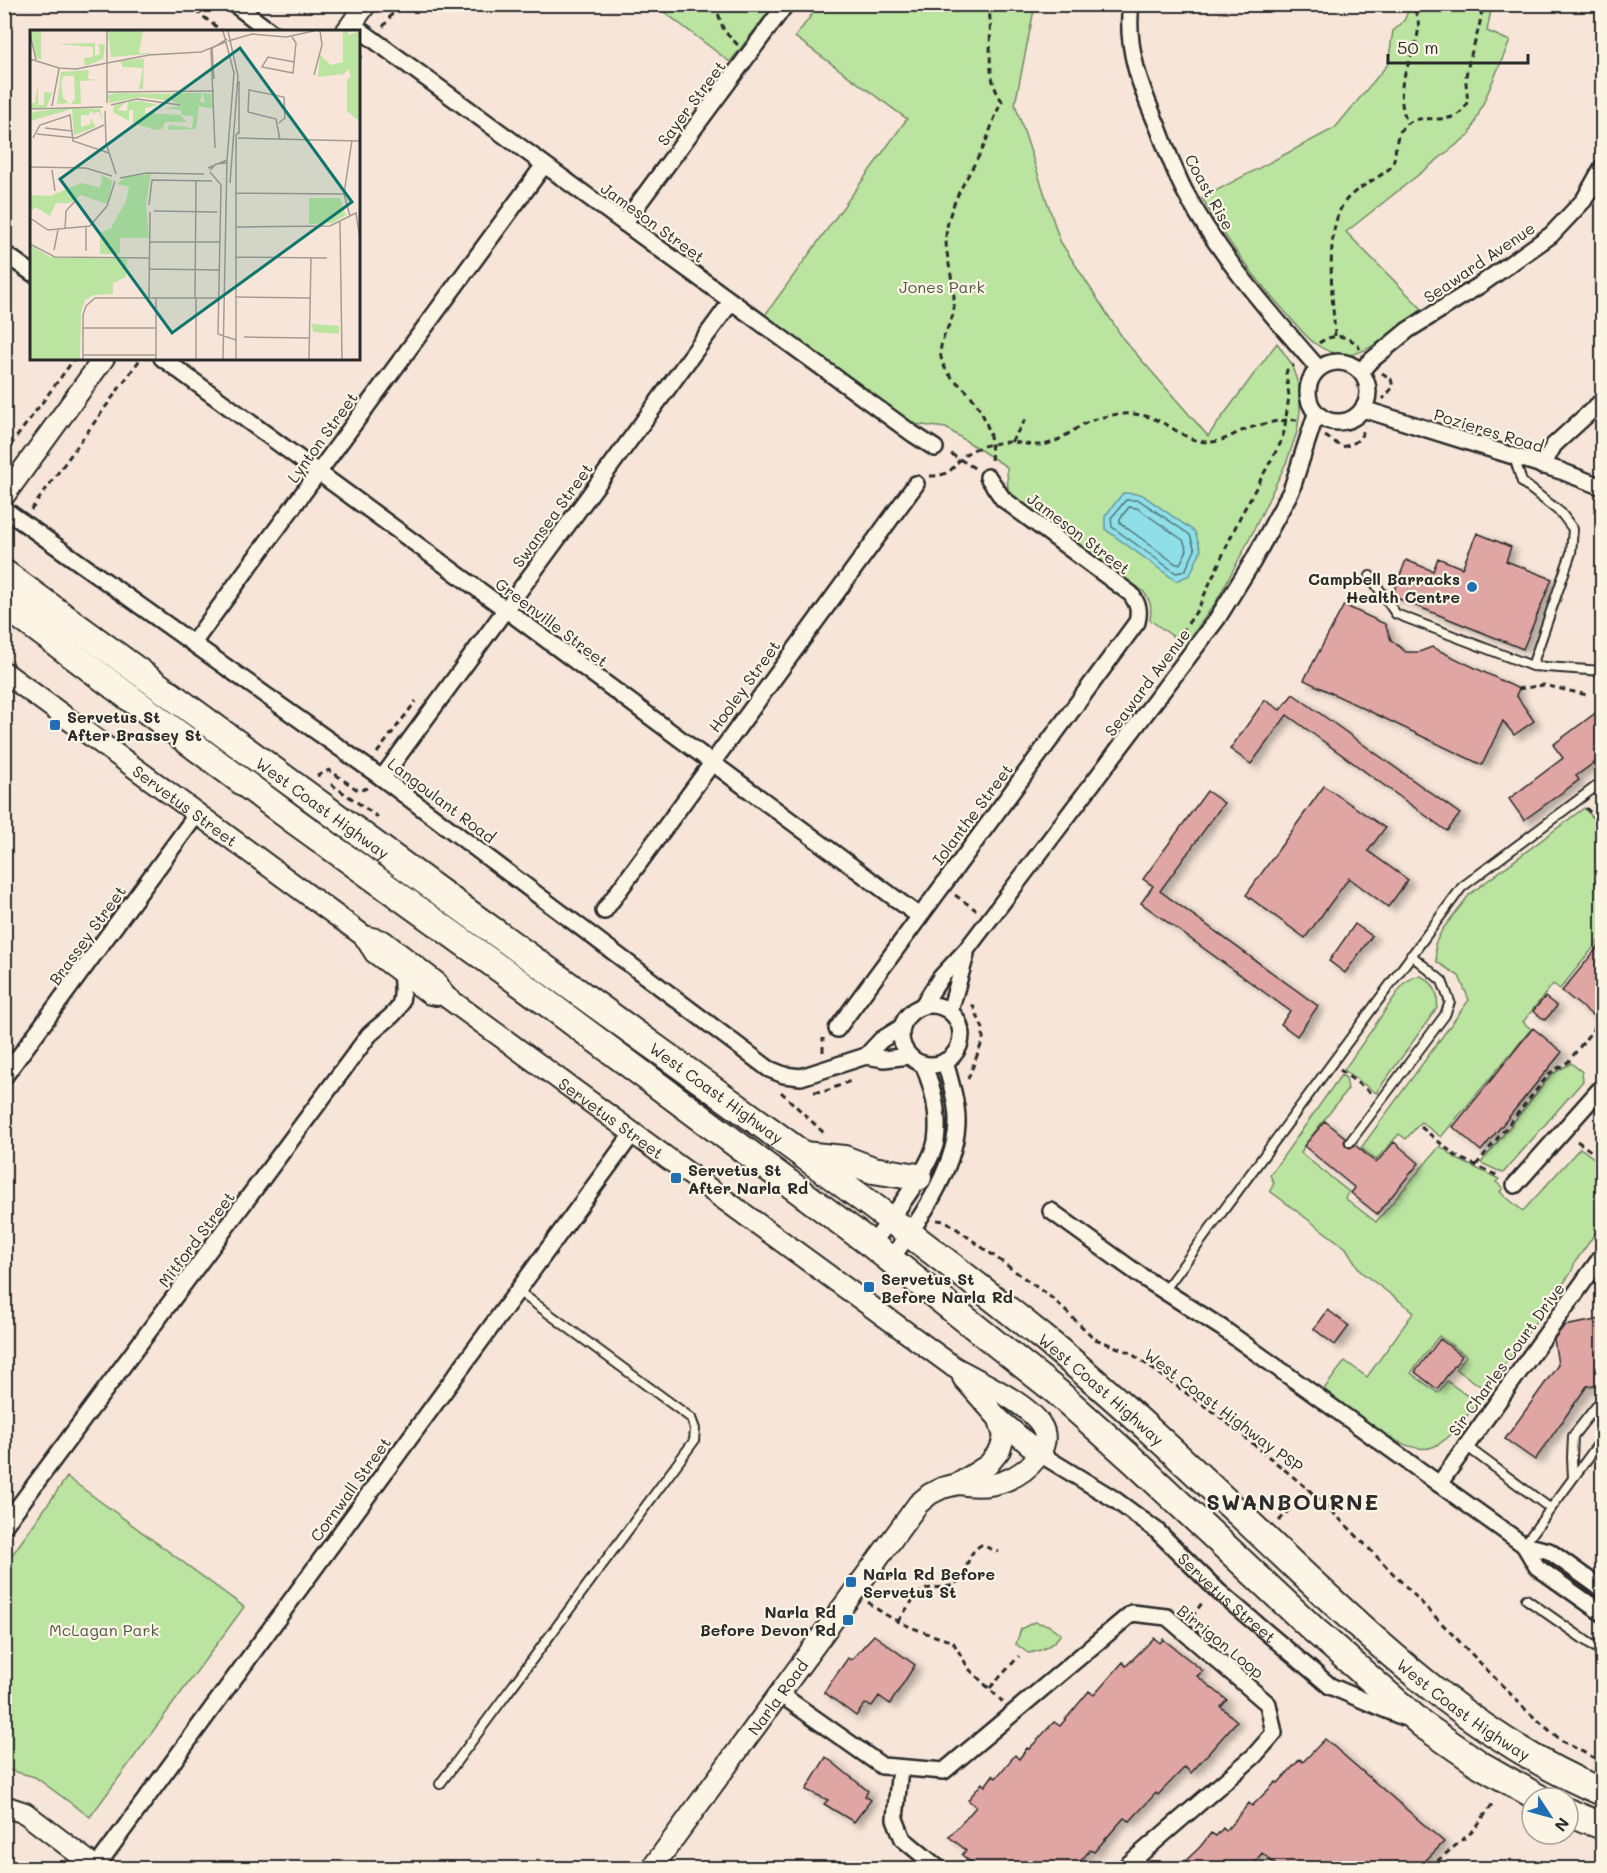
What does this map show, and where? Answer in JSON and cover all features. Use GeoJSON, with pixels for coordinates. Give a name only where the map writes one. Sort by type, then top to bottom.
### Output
{"type":"FeatureCollection","features":[{"type":"Feature","properties":{"kind":"highway","name":"West Coast Highway"},"geometry":{"type":"LineString","coordinates":[[4,573],[302,794],[900,1226],[1051,1345],[1151,1431],[1381,1647],[1435,1692],[1521,1751],[1562,1775],[1602,1792]]}},
{"type":"Feature","properties":{"kind":"highway","name":"West Coast Highway"},"geometry":{"type":"LineString","coordinates":[[4,604],[882,1252],[1057,1392],[1313,1629],[1423,1725],[1481,1765],[1520,1787]]}},
{"type":"Feature","properties":{"kind":"highway"},"geometry":{"type":"LineString","coordinates":[[803,1154],[844,1159],[879,1172],[918,1177]]}},
{"type":"Feature","properties":{"kind":"highway"},"geometry":{"type":"LineString","coordinates":[[1580,1817],[1602,1826]]}},
{"type":"Feature","properties":{"kind":"street"},"geometry":{"type":"LineString","coordinates":[[234,4],[268,30]]}},
{"type":"Feature","properties":{"kind":"street"},"geometry":{"type":"LineString","coordinates":[[349,28],[366,4]]}},
{"type":"Feature","properties":{"kind":"street","name":"Sayer Street"},"geometry":{"type":"LineString","coordinates":[[624,223],[786,4]]}},
{"type":"Feature","properties":{"kind":"street","name":"Coast Rise"},"geometry":{"type":"LineString","coordinates":[[1131,4],[1130,45],[1141,89],[1184,189],[1236,270],[1318,368]]}},
{"type":"Feature","properties":{"kind":"street","name":"Jameson Street"},"geometry":{"type":"LineString","coordinates":[[360,33],[374,40],[731,302],[935,448]]}},
{"type":"Feature","properties":{"kind":"street","name":"Lynton Street"},"geometry":{"type":"LineString","coordinates":[[193,643],[544,165]]}},
{"type":"Feature","properties":{"kind":"street","name":"Seaward Avenue"},"geometry":{"type":"LineString","coordinates":[[1365,367],[1408,330],[1480,285],[1551,235],[1584,200],[1602,168]]}},
{"type":"Feature","properties":{"kind":"street"},"geometry":{"type":"LineString","coordinates":[[4,253],[30,272]]}},
{"type":"Feature","properties":{"kind":"street","name":"Swansea Street"},"geometry":{"type":"LineString","coordinates":[[376,783],[731,302]]}},
{"type":"Feature","properties":{"kind":"street"},"geometry":{"type":"LineString","coordinates":[[4,496],[103,360]]}},
{"type":"Feature","properties":{"kind":"street","name":"Greenville Street"},"geometry":{"type":"LineString","coordinates":[[165,360],[919,916]]}},
{"type":"Feature","properties":{"kind":"street"},"geometry":{"type":"LineString","coordinates":[[1337,361],[1365,367],[1369,391],[1367,411],[1345,422],[1315,419],[1310,405],[1308,385],[1318,368],[1337,361]]}},
{"type":"Feature","properties":{"kind":"street"},"geometry":{"type":"LineString","coordinates":[[1542,466],[1554,445],[1602,401]]}},
{"type":"Feature","properties":{"kind":"street","name":"Pozieres Road"},"geometry":{"type":"LineString","coordinates":[[1367,411],[1602,487]]}},
{"type":"Feature","properties":{"kind":"street","name":"Seaward Avenue"},"geometry":{"type":"LineString","coordinates":[[923,1005],[941,977],[990,920],[1216,619],[1253,561],[1292,491],[1315,419]]}},
{"type":"Feature","properties":{"kind":"street","name":"Jameson Street"},"geometry":{"type":"LineString","coordinates":[[987,477],[1003,499],[1131,594],[1140,612],[1137,622]]}},
{"type":"Feature","properties":{"kind":"street","name":"Hooley Street"},"geometry":{"type":"LineString","coordinates":[[604,911],[916,484]]}},
{"type":"Feature","properties":{"kind":"street","name":"Langoulant Road"},"geometry":{"type":"LineString","coordinates":[[4,508],[193,643],[376,783],[769,1070],[801,1077],[866,1056],[884,1059],[909,1056]]}},
{"type":"Feature","properties":{"kind":"street","name":"Iolanthe Street"},"geometry":{"type":"LineString","coordinates":[[837,1029],[1137,622]]}},
{"type":"Feature","properties":{"kind":"street","name":"Servetus Street"},"geometry":{"type":"LineString","coordinates":[[5,671],[364,936],[382,941],[437,983],[445,996],[954,1367],[1034,1416],[1045,1432],[1046,1441],[1040,1454]]}},
{"type":"Feature","properties":{"kind":"street","name":"Brassey Street"},"geometry":{"type":"LineString","coordinates":[[4,1077],[197,814]]}},
{"type":"Feature","properties":{"kind":"street","name":"Servetus Street"},"geometry":{"type":"LineString","coordinates":[[364,936],[375,953],[401,973],[430,994],[445,996]]}},
{"type":"Feature","properties":{"kind":"street","name":"Seaward Avenue"},"geometry":{"type":"LineString","coordinates":[[950,1011],[967,949]]}},
{"type":"Feature","properties":{"kind":"street","name":"Mitford Street"},"geometry":{"type":"LineString","coordinates":[[4,1526],[369,1035],[398,1012],[402,1003],[401,973]]}},
{"type":"Feature","properties":{"kind":"street"},"geometry":{"type":"LineString","coordinates":[[923,1005],[937,1005],[950,1011],[957,1018],[961,1028],[959,1047],[953,1056],[934,1065],[923,1064],[909,1056],[901,1037],[902,1027],[910,1013],[923,1005]]}},
{"type":"Feature","properties":{"kind":"street","name":"Langoulant Road"},"geometry":{"type":"LineString","coordinates":[[866,1056],[880,1040],[902,1027]]}},
{"type":"Feature","properties":{"kind":"street"},"geometry":{"type":"LineString","coordinates":[[882,1252],[944,1172],[951,1154],[957,1124],[945,1061]]}},
{"type":"Feature","properties":{"kind":"street"},"geometry":{"type":"LineString","coordinates":[[882,1252],[900,1226],[918,1177],[930,1159],[936,1141],[932,1084],[923,1064]]}},
{"type":"Feature","properties":{"kind":"street"},"geometry":{"type":"LineString","coordinates":[[1515,1185],[1602,1087]]}},
{"type":"Feature","properties":{"kind":"street","name":"Cornwall Street"},"geometry":{"type":"LineString","coordinates":[[96,1868],[633,1133]]}},
{"type":"Feature","properties":{"kind":"street"},"geometry":{"type":"LineString","coordinates":[[1051,1211],[1222,1329],[1524,1545],[1549,1551],[1602,1589]]}},
{"type":"Feature","properties":{"kind":"street","name":"Sir Charles Court Drive"},"geometry":{"type":"LineString","coordinates":[[1439,1484],[1602,1256]]}},
{"type":"Feature","properties":{"kind":"street","name":"Servetus Street"},"geometry":{"type":"LineString","coordinates":[[954,1367],[999,1419],[1040,1454],[1114,1499],[1156,1530],[1219,1592],[1330,1686],[1423,1725]]}},
{"type":"Feature","properties":{"kind":"street","name":"Narla Road"},"geometry":{"type":"LineString","coordinates":[[652,1869],[918,1504],[936,1491],[958,1484],[988,1466],[1000,1450],[1004,1437],[999,1419]]}},
{"type":"Feature","properties":{"kind":"street","name":"Narla Road"},"geometry":{"type":"LineString","coordinates":[[958,1484],[975,1487],[1009,1480],[1040,1454]]}},
{"type":"Feature","properties":{"kind":"street"},"geometry":{"type":"LineString","coordinates":[[1524,1545],[1537,1567],[1602,1613]]}},
{"type":"Feature","properties":{"kind":"street","name":"Birrigon Loop"},"geometry":{"type":"LineString","coordinates":[[780,1694],[882,1766],[944,1771],[1132,1613],[1167,1617],[1268,1704],[1274,1733],[1254,1756],[1124,1869]]}},
{"type":"Feature","properties":{"kind":"street"},"geometry":{"type":"LineString","coordinates":[[900,1768],[895,1819],[903,1839],[938,1869]]}},
{"type":"Feature","properties":{"kind":"street"},"geometry":{"type":"LineString","coordinates":[[4,1806],[25,1813],[96,1868]]}},
{"type":"Feature","properties":{"kind":"lane"},"geometry":{"type":"LineString","coordinates":[[1514,457],[1522,482],[1561,513],[1573,529],[1571,553],[1532,666]]}},
{"type":"Feature","properties":{"kind":"lane"},"geometry":{"type":"LineString","coordinates":[[1370,576],[1396,614],[1532,666],[1602,671]]}},
{"type":"Feature","properties":{"kind":"lane"},"geometry":{"type":"LineString","coordinates":[[1164,1291],[1462,887],[1602,782]]}},
{"type":"Feature","properties":{"kind":"lane"},"geometry":{"type":"LineString","coordinates":[[1350,1142],[1445,1015],[1450,1002],[1442,981],[1412,955]]}},
{"type":"Feature","properties":{"kind":"lane"},"geometry":{"type":"LineString","coordinates":[[440,1784],[694,1442],[695,1429],[691,1418],[518,1291]]}},
{"type":"Feature","properties":{"kind":"lane"},"geometry":{"type":"LineString","coordinates":[[1573,1478],[1573,1436],[1602,1399]]}},
{"type":"Feature","properties":{"kind":"lane"},"geometry":{"type":"LineString","coordinates":[[1524,1545],[1602,1442]]}},
{"type":"Feature","properties":{"kind":"lane"},"geometry":{"type":"LineString","coordinates":[[1466,1446],[1551,1509]]}},
{"type":"Feature","properties":{"kind":"lane"},"geometry":{"type":"LineString","coordinates":[[1526,1599],[1602,1652]]}},
{"type":"Feature","properties":{"kind":"path"},"geometry":{"type":"LineString","coordinates":[[187,4],[220,30]]}},
{"type":"Feature","properties":{"kind":"path"},"geometry":{"type":"LineString","coordinates":[[374,40],[399,4]]}},
{"type":"Feature","properties":{"kind":"path"},"geometry":{"type":"LineString","coordinates":[[715,4],[724,31],[741,48]]}},
{"type":"Feature","properties":{"kind":"path"},"geometry":{"type":"LineString","coordinates":[[935,448],[962,459],[987,477],[993,444],[982,414],[970,395],[954,381],[943,365],[940,354],[942,339],[953,314],[946,237],[951,210],[985,143],[1002,101],[994,91],[991,75],[988,4]]}},
{"type":"Feature","properties":{"kind":"path"},"geometry":{"type":"LineString","coordinates":[[1396,4],[1411,6],[1419,22],[1416,44],[1406,66],[1402,88],[1401,105],[1407,124]]}},
{"type":"Feature","properties":{"kind":"path"},"geometry":{"type":"LineString","coordinates":[[1335,336],[1332,243],[1335,219],[1345,201],[1392,166],[1401,129],[1420,118],[1453,117],[1466,106],[1468,100],[1466,76],[1480,23],[1482,4]]}},
{"type":"Feature","properties":{"kind":"path"},"geometry":{"type":"LineString","coordinates":[[916,484],[925,476],[952,471],[971,451],[993,444],[1011,442],[1029,445],[1046,444],[1062,439],[1076,428],[1095,419],[1123,413],[1142,414],[1160,421],[1188,438],[1211,442],[1222,441],[1247,429],[1286,421],[1315,419],[1329,439],[1342,447],[1358,441],[1362,435],[1367,411],[1391,392],[1393,383],[1391,379],[1365,367],[1357,344],[1344,337],[1335,336],[1323,341],[1308,356],[1287,370],[1289,396],[1286,421],[1280,444],[1240,516],[1198,609],[1157,668]]}},
{"type":"Feature","properties":{"kind":"path"},"geometry":{"type":"LineString","coordinates":[[4,454],[74,360]]}},
{"type":"Feature","properties":{"kind":"path"},"geometry":{"type":"LineString","coordinates":[[23,522],[140,360]]}},
{"type":"Feature","properties":{"kind":"path"},"geometry":{"type":"LineString","coordinates":[[1011,442],[1026,419]]}},
{"type":"Feature","properties":{"kind":"path"},"geometry":{"type":"LineString","coordinates":[[1518,689],[1544,685],[1587,694]]}},
{"type":"Feature","properties":{"kind":"path"},"geometry":{"type":"LineString","coordinates":[[317,776],[329,770],[359,790],[376,783]]}},
{"type":"Feature","properties":{"kind":"path"},"geometry":{"type":"LineString","coordinates":[[1579,800],[1602,825]]}},
{"type":"Feature","properties":{"kind":"path"},"geometry":{"type":"LineString","coordinates":[[951,892],[990,920]]}},
{"type":"Feature","properties":{"kind":"path"},"geometry":{"type":"LineString","coordinates":[[967,1083],[969,1072],[983,1040],[983,1029],[969,994]]}},
{"type":"Feature","properties":{"kind":"path"},"geometry":{"type":"LineString","coordinates":[[1476,1165],[1550,1073],[1568,1062],[1602,1018]]}},
{"type":"Feature","properties":{"kind":"path"},"geometry":{"type":"LineString","coordinates":[[1332,1064],[1381,1101]]}},
{"type":"Feature","properties":{"kind":"path"},"geometry":{"type":"LineString","coordinates":[[1420,1127],[1456,1156],[1515,1185]]}},
{"type":"Feature","properties":{"kind":"path"},"geometry":{"type":"LineString","coordinates":[[1563,1131],[1602,1159]]}},
{"type":"Feature","properties":{"kind":"path","name":"West Coast Highway PSP"},"geometry":{"type":"LineString","coordinates":[[945,1214],[946,1221],[1053,1299],[1095,1339],[1129,1352],[1224,1420],[1308,1490],[1347,1526],[1527,1712],[1562,1741],[1602,1762]]}},
{"type":"Feature","properties":{"kind":"path"},"geometry":{"type":"LineString","coordinates":[[1276,1525],[1308,1490]]}},
{"type":"Feature","properties":{"kind":"path"},"geometry":{"type":"LineString","coordinates":[[897,1621],[921,1592],[931,1588],[948,1588],[960,1580],[972,1550],[981,1545],[999,1552]]}},
{"type":"Feature","properties":{"kind":"path"},"geometry":{"type":"LineString","coordinates":[[855,1592],[881,1613],[953,1642],[969,1669],[1014,1713]]}},
{"type":"Feature","properties":{"kind":"path"},"geometry":{"type":"LineString","coordinates":[[1192,1617],[1205,1600]]}},
{"type":"Feature","properties":{"kind":"path"},"geometry":{"type":"LineString","coordinates":[[990,1688],[1019,1656]]}},
{"type":"Feature","properties":{"kind":"path"},"geometry":{"type":"LineString","coordinates":[[1429,1869],[1474,1830],[1494,1802]]}},
{"type":"Feature","properties":{"kind":"green space"},"geometry":{"type":"Polygon","coordinates":[[[655,5],[774,5],[730,62],[655,5]]]}},
{"type":"Feature","properties":{"kind":"green space","name":"Jones Park"},"geometry":{"type":"Polygon","coordinates":[[[819,5],[1035,5],[1015,104],[1060,241],[1124,340],[1208,436],[1277,343],[1291,363],[1299,387],[1300,411],[1297,432],[1287,461],[1216,602],[1185,645],[1150,620],[1150,604],[1143,591],[1008,493],[1007,467],[946,428],[914,424],[765,315],[907,119],[795,37],[819,5]]]}},
{"type":"Feature","properties":{"kind":"green space"},"geometry":{"type":"Polygon","coordinates":[[[1408,5],[1492,5],[1487,31],[1510,41],[1470,134],[1346,232],[1422,309],[1367,349],[1348,355],[1339,355],[1314,343],[1296,325],[1238,254],[1202,198],[1335,128],[1388,64],[1393,31],[1404,20],[1408,5]]]}},
{"type":"Feature","properties":{"kind":"green space"},"geometry":{"type":"Polygon","coordinates":[[[1584,808],[1602,827],[1602,937],[1560,989],[1553,984],[1523,1022],[1531,1029],[1441,1137],[1421,1122],[1406,1139],[1399,1134],[1376,1160],[1361,1148],[1469,1000],[1459,976],[1437,962],[1435,944],[1442,930],[1470,894],[1584,808]]]}},
{"type":"Feature","properties":{"kind":"green space"},"geometry":{"type":"Polygon","coordinates":[[[1420,976],[1434,989],[1437,1008],[1376,1093],[1344,1070],[1404,983],[1420,976]]]}},
{"type":"Feature","properties":{"kind":"green space"},"geometry":{"type":"Polygon","coordinates":[[[1571,1063],[1582,1072],[1583,1081],[1503,1173],[1481,1163],[1551,1075],[1571,1063]]]}},
{"type":"Feature","properties":{"kind":"green space"},"geometry":{"type":"Polygon","coordinates":[[[1341,1075],[1346,1078],[1348,1089],[1301,1153],[1349,1192],[1345,1198],[1376,1222],[1440,1146],[1457,1159],[1499,1179],[1496,1182],[1503,1188],[1500,1192],[1523,1211],[1580,1148],[1602,1164],[1602,1224],[1575,1262],[1571,1273],[1486,1390],[1456,1369],[1466,1356],[1439,1336],[1411,1373],[1438,1393],[1447,1381],[1477,1403],[1453,1432],[1435,1446],[1423,1449],[1409,1446],[1377,1430],[1324,1389],[1345,1361],[1367,1377],[1414,1312],[1361,1272],[1346,1248],[1270,1191],[1274,1183],[1270,1175],[1341,1075]]]}},
{"type":"Feature","properties":{"kind":"green space","name":"McLagan Park"},"geometry":{"type":"Polygon","coordinates":[[[67,1477],[244,1607],[90,1817],[35,1777],[5,1769],[5,1565],[67,1477]]]}},
{"type":"Feature","properties":{"kind":"green space"},"geometry":{"type":"Polygon","coordinates":[[[1034,1622],[1048,1625],[1061,1634],[1046,1647],[1028,1653],[1016,1644],[1021,1629],[1034,1622]]]}},
{"type":"Feature","properties":{"kind":"water"},"geometry":{"type":"Polygon","coordinates":[[[1123,493],[1141,494],[1195,532],[1201,550],[1190,575],[1176,581],[1105,529],[1105,516],[1123,493]]]}},
{"type":"Feature","properties":{"kind":"building","name":"Campbell Barracks Health Centre"},"geometry":{"type":"Polygon","coordinates":[[[1477,533],[1511,547],[1506,561],[1552,579],[1523,649],[1392,596],[1406,560],[1433,571],[1438,558],[1462,568],[1477,533]]]}},
{"type":"Feature","properties":{"kind":"building"},"geometry":{"type":"Polygon","coordinates":[[[1344,605],[1385,624],[1391,640],[1406,652],[1419,652],[1432,647],[1519,689],[1516,695],[1534,721],[1514,735],[1503,721],[1482,765],[1304,680],[1344,605]]]}},
{"type":"Feature","properties":{"kind":"building"},"geometry":{"type":"Polygon","coordinates":[[[1293,694],[1460,814],[1447,831],[1287,715],[1251,764],[1230,749],[1265,700],[1280,710],[1293,694]]]}},
{"type":"Feature","properties":{"kind":"building"},"geometry":{"type":"Polygon","coordinates":[[[1602,708],[1602,757],[1576,776],[1579,780],[1524,820],[1509,799],[1563,758],[1553,745],[1602,708]]]}},
{"type":"Feature","properties":{"kind":"building"},"geometry":{"type":"Polygon","coordinates":[[[1324,786],[1385,828],[1368,851],[1408,880],[1388,907],[1349,878],[1305,938],[1246,895],[1324,786]]]}},
{"type":"Feature","properties":{"kind":"building"},"geometry":{"type":"Polygon","coordinates":[[[1207,791],[1224,803],[1160,891],[1318,1006],[1297,1036],[1281,1024],[1290,1011],[1141,903],[1153,886],[1143,879],[1207,791]]]}},
{"type":"Feature","properties":{"kind":"building"},"geometry":{"type":"Polygon","coordinates":[[[1355,924],[1372,936],[1345,973],[1329,961],[1355,924]]]}},
{"type":"Feature","properties":{"kind":"building"},"geometry":{"type":"Polygon","coordinates":[[[1602,942],[1602,1002],[1592,1015],[1562,991],[1602,942]]]}},
{"type":"Feature","properties":{"kind":"building"},"geometry":{"type":"Polygon","coordinates":[[[1545,997],[1557,1006],[1545,1020],[1533,1011],[1545,997]]]}},
{"type":"Feature","properties":{"kind":"building"},"geometry":{"type":"Polygon","coordinates":[[[1533,1028],[1562,1052],[1481,1151],[1453,1127],[1533,1028]]]}},
{"type":"Feature","properties":{"kind":"building"},"geometry":{"type":"Polygon","coordinates":[[[1325,1121],[1346,1138],[1344,1142],[1346,1146],[1350,1148],[1355,1145],[1376,1163],[1394,1142],[1419,1163],[1377,1214],[1351,1193],[1355,1188],[1304,1146],[1325,1121]]]}},
{"type":"Feature","properties":{"kind":"building"},"geometry":{"type":"Polygon","coordinates":[[[1328,1310],[1349,1326],[1335,1345],[1314,1329],[1328,1310]]]}},
{"type":"Feature","properties":{"kind":"building"},"geometry":{"type":"Polygon","coordinates":[[[1602,1319],[1602,1384],[1587,1386],[1535,1460],[1505,1439],[1558,1365],[1554,1339],[1564,1326],[1602,1319]]]}},
{"type":"Feature","properties":{"kind":"building"},"geometry":{"type":"Polygon","coordinates":[[[1440,1339],[1462,1356],[1437,1389],[1415,1372],[1440,1339]]]}},
{"type":"Feature","properties":{"kind":"building"},"geometry":{"type":"Polygon","coordinates":[[[874,1635],[915,1665],[890,1704],[879,1696],[872,1706],[865,1704],[856,1716],[824,1692],[848,1658],[851,1660],[874,1635]]]}},
{"type":"Feature","properties":{"kind":"building"},"geometry":{"type":"Polygon","coordinates":[[[1154,1638],[1160,1643],[1163,1639],[1203,1671],[1197,1676],[1227,1700],[1221,1707],[1237,1721],[1191,1773],[1185,1767],[1130,1821],[1124,1818],[1094,1852],[1090,1850],[1074,1869],[979,1869],[962,1855],[966,1850],[949,1837],[976,1807],[968,1800],[982,1783],[985,1786],[993,1775],[996,1778],[1015,1755],[1019,1759],[1054,1722],[1060,1726],[1089,1691],[1094,1695],[1123,1662],[1126,1666],[1154,1638]]]}},
{"type":"Feature","properties":{"kind":"building"},"geometry":{"type":"Polygon","coordinates":[[[1325,1739],[1444,1842],[1417,1869],[1281,1869],[1262,1853],[1249,1869],[1177,1869],[1211,1833],[1216,1836],[1223,1828],[1226,1831],[1249,1803],[1252,1806],[1300,1759],[1303,1762],[1325,1739]]]}},
{"type":"Feature","properties":{"kind":"building"},"geometry":{"type":"Polygon","coordinates":[[[826,1757],[868,1791],[865,1796],[871,1800],[854,1822],[824,1804],[828,1800],[806,1790],[826,1757]]]}},
{"type":"Feature","properties":{"kind":"place","name":"Campbell Barracks Health Centre"},"geometry":{"type":"Point","coordinates":[1472,587]}},
{"type":"Feature","properties":{"kind":"place","name":"Servetus St After Brassey St"},"geometry":{"type":"Point","coordinates":[55,725]}},
{"type":"Feature","properties":{"kind":"place","name":"Servetus St After Narla Rd"},"geometry":{"type":"Point","coordinates":[676,1178]}},
{"type":"Feature","properties":{"kind":"place","name":"Servetus St Before Narla Rd"},"geometry":{"type":"Point","coordinates":[869,1287]}},
{"type":"Feature","properties":{"kind":"place","name":"Narla Rd Before Servetus St"},"geometry":{"type":"Point","coordinates":[851,1582]}},
{"type":"Feature","properties":{"kind":"place","name":"Narla Rd Before Devon Rd"},"geometry":{"type":"Point","coordinates":[848,1620]}},
{"type":"Feature","properties":{"kind":"district","name":"SWANBOURNE"},"geometry":{"type":"Point","coordinates":[1293,1501]}}]}
